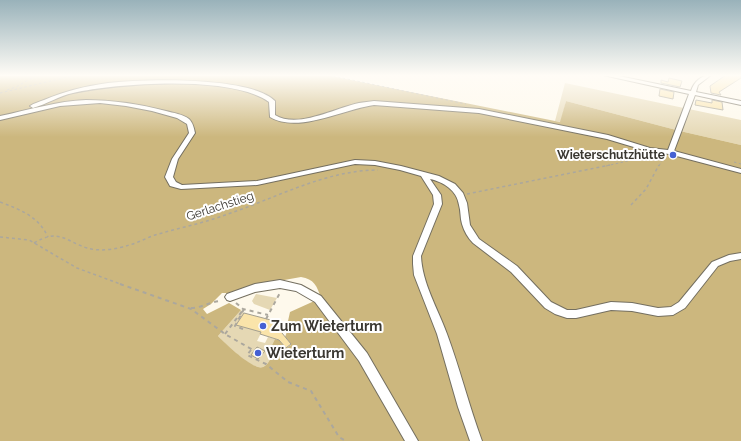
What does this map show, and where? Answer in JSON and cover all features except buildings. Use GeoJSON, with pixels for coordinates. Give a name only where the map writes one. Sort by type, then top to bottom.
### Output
{"type":"FeatureCollection","features":[{"type":"Feature","properties":{"kind":"street"},"geometry":{"type":"LineString","coordinates":[[0,113],[24,109],[60,96]]}},
{"type":"Feature","properties":{"kind":"street"},"geometry":{"type":"LineString","coordinates":[[266,96],[272,101],[273,117],[285,121],[311,120],[355,106],[371,103],[479,111],[615,138],[652,151],[667,152],[741,171]]}},
{"type":"Feature","properties":{"kind":"street"},"geometry":{"type":"LineString","coordinates":[[667,152],[691,96]]}},
{"type":"Feature","properties":{"kind":"street"},"geometry":{"type":"LineString","coordinates":[[705,96],[741,103]]}},
{"type":"Feature","properties":{"kind":"street"},"geometry":{"type":"LineString","coordinates":[[0,118],[61,104],[102,102],[136,105],[184,118],[190,124],[192,133],[175,159],[169,177],[173,184],[181,186],[257,182],[355,162],[390,166],[423,174],[452,186],[458,192],[462,200],[466,224],[474,238],[514,269],[548,305],[562,312],[576,314],[611,306],[632,307],[664,312],[673,311],[682,305],[715,264],[729,258],[741,256]]}},
{"type":"Feature","properties":{"kind":"street"},"geometry":{"type":"LineString","coordinates":[[423,174],[437,195],[438,204],[417,256],[418,269],[442,334],[465,412],[476,441]]}},
{"type":"Feature","properties":{"kind":"street"},"geometry":{"type":"LineString","coordinates":[[226,299],[262,286],[285,284],[298,288],[318,299],[363,357],[412,441]]}},
{"type":"Feature","properties":{"kind":"path"},"geometry":{"type":"LineString","coordinates":[[458,192],[468,194],[648,157],[652,151]]}},
{"type":"Feature","properties":{"kind":"path"},"geometry":{"type":"LineString","coordinates":[[631,205],[646,189],[667,152]]}},
{"type":"Feature","properties":{"kind":"path","name":"Gerlachstieg"},"geometry":{"type":"LineString","coordinates":[[48,237],[60,236],[86,248],[97,250],[128,246],[153,236],[226,216],[264,202],[283,192],[311,183],[361,170],[381,170]]}},
{"type":"Feature","properties":{"kind":"path"},"geometry":{"type":"LineString","coordinates":[[0,202],[21,209],[44,226],[48,237],[44,237],[34,243]]}},
{"type":"Feature","properties":{"kind":"path"},"geometry":{"type":"LineString","coordinates":[[0,237],[22,239],[34,243],[77,268],[189,308],[225,334],[258,353]]}},
{"type":"Feature","properties":{"kind":"path"},"geometry":{"type":"LineString","coordinates":[[266,319],[280,293]]}},
{"type":"Feature","properties":{"kind":"path"},"geometry":{"type":"LineString","coordinates":[[189,308],[197,308],[210,302],[226,299]]}},
{"type":"Feature","properties":{"kind":"path"},"geometry":{"type":"LineString","coordinates":[[225,334],[243,309],[268,315]]}},
{"type":"Feature","properties":{"kind":"path"},"geometry":{"type":"LineString","coordinates":[[243,328],[235,326],[244,310]]}},
{"type":"Feature","properties":{"kind":"path"},"geometry":{"type":"LineString","coordinates":[[251,350],[247,355],[266,364],[288,382],[311,391],[339,437],[346,441]]}},
{"type":"Feature","properties":{"kind":"shaded area"},"geometry":{"type":"Polygon","coordinates":[[[0,96],[428,96],[560,122],[566,101],[680,131],[741,145],[741,441],[0,441],[0,96]],[[301,277],[262,284],[230,293],[222,293],[211,304],[203,309],[207,314],[229,303],[241,310],[218,336],[248,362],[258,367],[264,367],[272,356],[273,350],[270,349],[275,339],[279,340],[286,348],[291,345],[285,337],[291,321],[288,321],[290,312],[321,298],[318,290],[309,279],[301,277]]]}},
{"type":"Feature","properties":{"kind":"shaded area"},"geometry":{"type":"Polygon","coordinates":[[[562,96],[625,96],[741,120],[741,145],[680,131],[566,101],[561,122],[555,121],[562,96]]]}},
{"type":"Feature","properties":{"kind":"shaded area"},"geometry":{"type":"Polygon","coordinates":[[[256,294],[277,298],[270,310],[254,304],[252,301],[256,294]]]}},
{"type":"Feature","properties":{"kind":"shaded area"},"geometry":{"type":"Polygon","coordinates":[[[241,310],[244,313],[236,325],[262,331],[257,341],[265,343],[268,337],[275,339],[270,349],[273,350],[272,356],[264,367],[258,367],[248,362],[218,336],[241,310]]]}},
{"type":"Feature","properties":{"kind":"place","name":"Wieterschutzhütte"},"geometry":{"type":"Point","coordinates":[673,155]}},
{"type":"Feature","properties":{"kind":"place","name":"Zum Wieterturm"},"geometry":{"type":"Point","coordinates":[263,326]}},
{"type":"Feature","properties":{"kind":"place","name":"Wieterturm"},"geometry":{"type":"Point","coordinates":[258,353]}}]}
